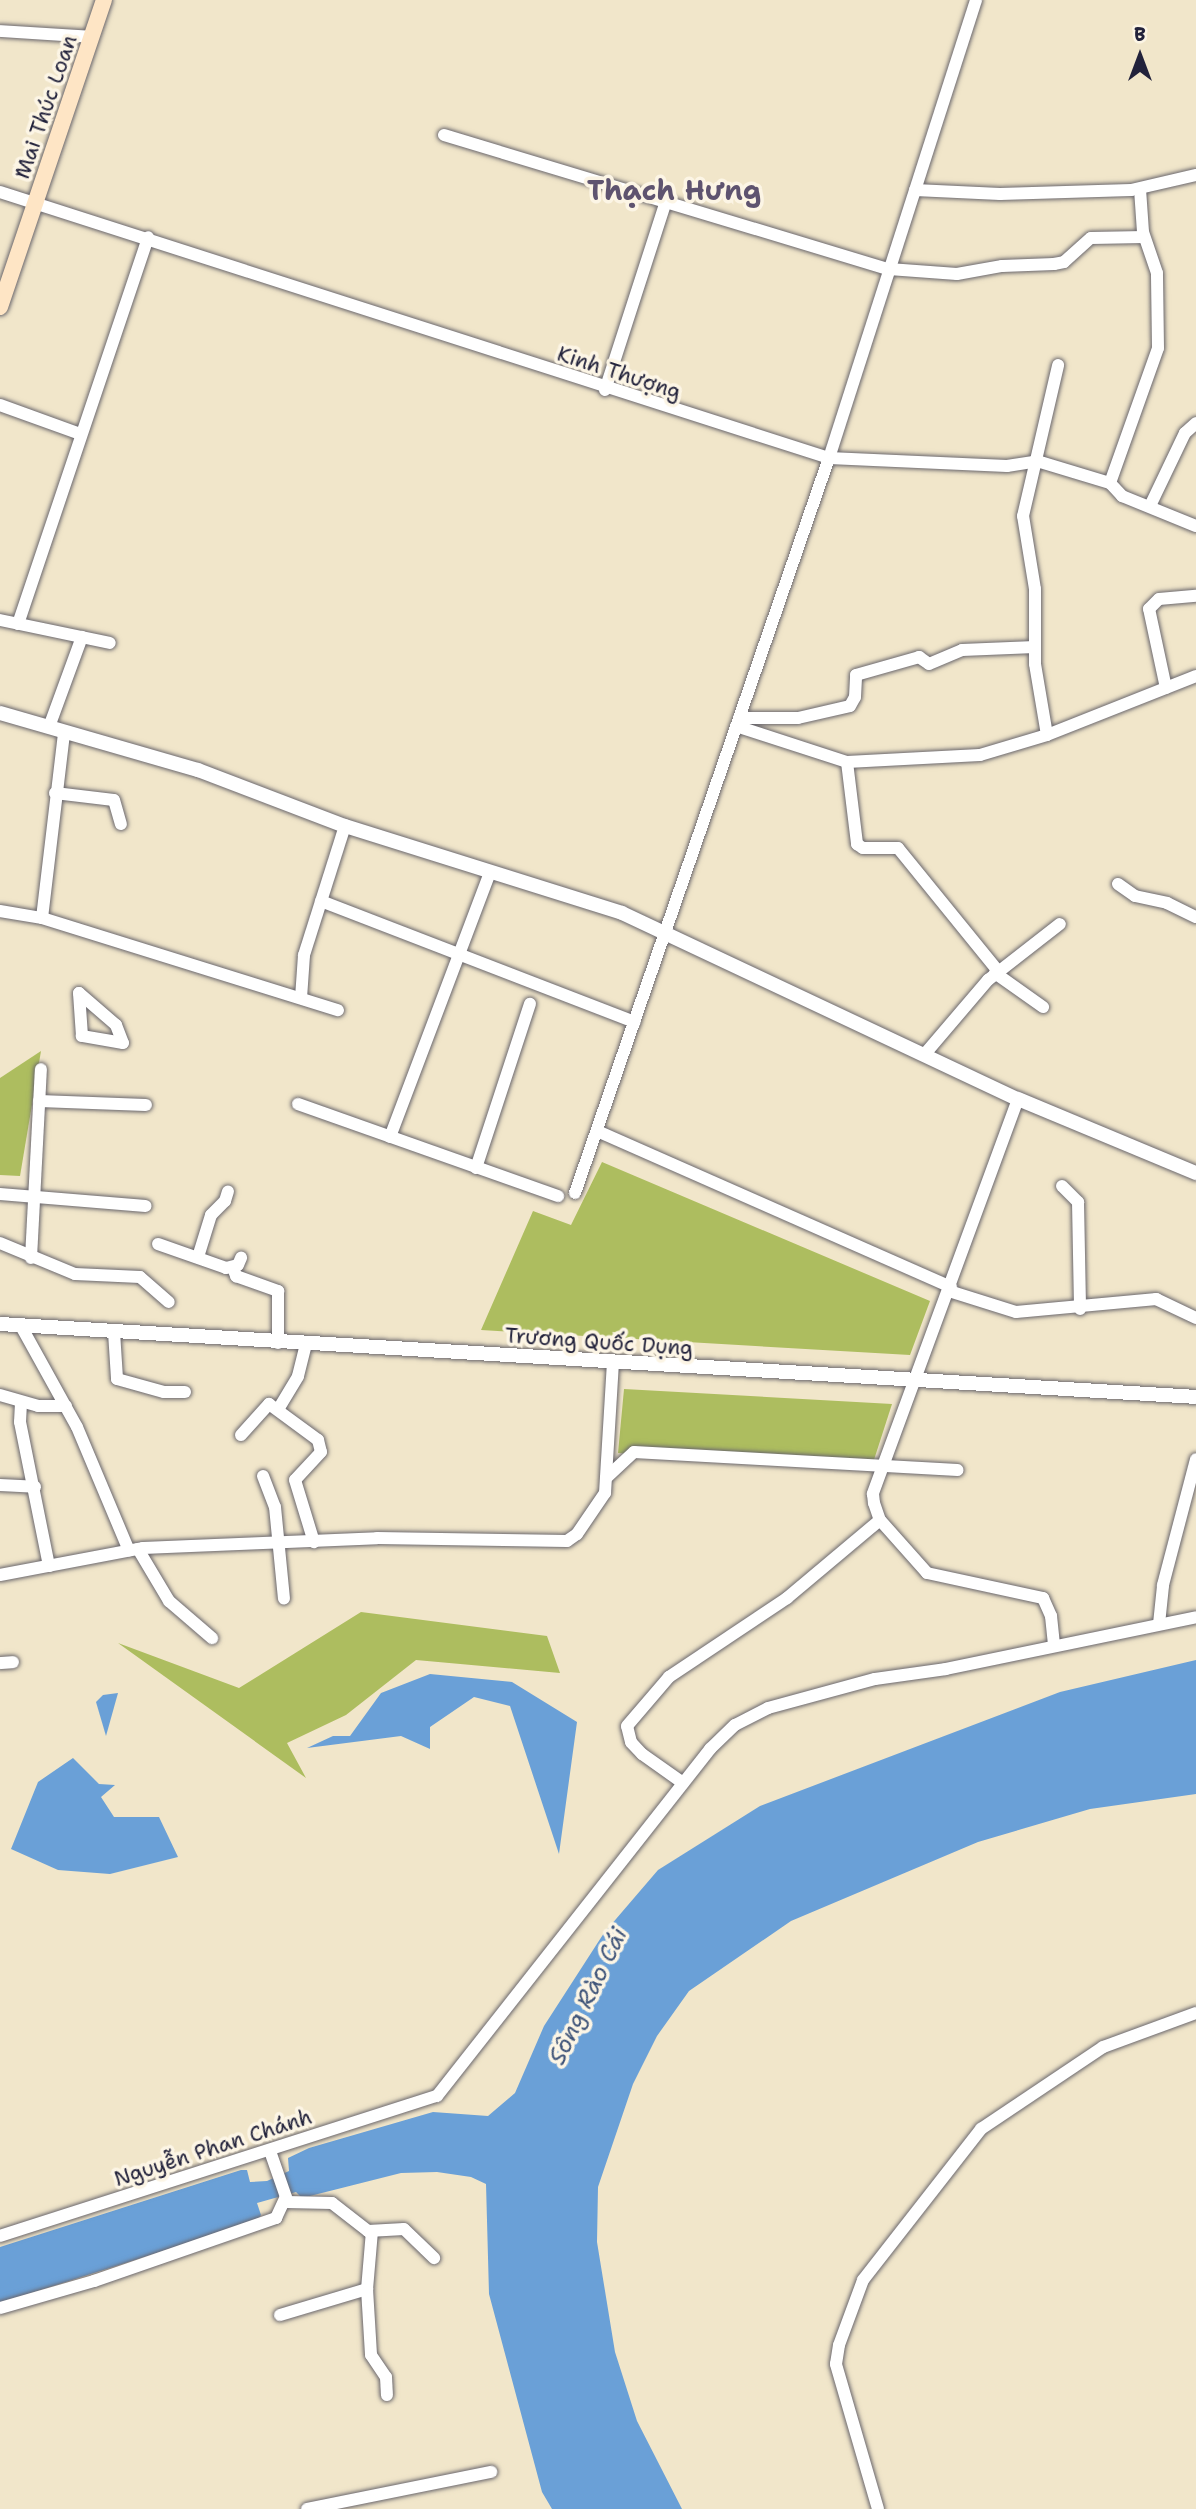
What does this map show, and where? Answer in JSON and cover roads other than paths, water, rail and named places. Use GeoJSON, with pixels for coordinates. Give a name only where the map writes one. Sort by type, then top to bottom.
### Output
{"type":"FeatureCollection","features":[{"type":"Feature","properties":{"kind":"main road","name":"Mai Thúc Loan"},"geometry":{"type":"LineString","coordinates":[[0,307],[104,0]]}},
{"type":"Feature","properties":{"kind":"street"},"geometry":{"type":"LineString","coordinates":[[575,1193],[829,458],[976,0]]}},
{"type":"Feature","properties":{"kind":"street"},"geometry":{"type":"LineString","coordinates":[[0,31],[92,37]]}},
{"type":"Feature","properties":{"kind":"street"},"geometry":{"type":"LineString","coordinates":[[444,135],[890,269],[957,274],[1002,266],[1054,264],[1064,262],[1090,238],[1144,237]]}},
{"type":"Feature","properties":{"kind":"street"},"geometry":{"type":"LineString","coordinates":[[915,190],[1000,194],[1140,189],[1196,175]]}},
{"type":"Feature","properties":{"kind":"street"},"geometry":{"type":"LineString","coordinates":[[1110,484],[1158,348],[1157,273],[1144,237],[1140,189]]}},
{"type":"Feature","properties":{"kind":"street","name":"Kinh Thượng"},"geometry":{"type":"LineString","coordinates":[[0,192],[148,237],[605,390],[829,458],[1007,466],[1037,461],[1110,484],[1122,496],[1196,526]]}},
{"type":"Feature","properties":{"kind":"street"},"geometry":{"type":"LineString","coordinates":[[605,390],[666,201]]}},
{"type":"Feature","properties":{"kind":"street"},"geometry":{"type":"LineString","coordinates":[[19,624],[80,434],[148,237]]}},
{"type":"Feature","properties":{"kind":"street"},"geometry":{"type":"LineString","coordinates":[[1047,735],[1035,647],[1035,589],[1023,516],[1058,365]]}},
{"type":"Feature","properties":{"kind":"street"},"geometry":{"type":"LineString","coordinates":[[0,405],[80,434]]}},
{"type":"Feature","properties":{"kind":"street"},"geometry":{"type":"LineString","coordinates":[[1150,506],[1185,433],[1196,423]]}},
{"type":"Feature","properties":{"kind":"street"},"geometry":{"type":"LineString","coordinates":[[1166,688],[1149,609],[1159,599],[1196,596]]}},
{"type":"Feature","properties":{"kind":"street"},"geometry":{"type":"LineString","coordinates":[[0,620],[110,643]]}},
{"type":"Feature","properties":{"kind":"street"},"geometry":{"type":"LineString","coordinates":[[49,727],[82,637]]}},
{"type":"Feature","properties":{"kind":"street"},"geometry":{"type":"LineString","coordinates":[[738,722],[806,717],[850,706],[859,673],[919,657],[929,664],[962,650],[1035,647]]}},
{"type":"Feature","properties":{"kind":"street"},"geometry":{"type":"LineString","coordinates":[[738,722],[848,762],[980,755],[1047,735],[1196,676]]}},
{"type":"Feature","properties":{"kind":"street"},"geometry":{"type":"LineString","coordinates":[[0,713],[198,770],[345,825],[622,913],[1018,1099],[1196,1174]]}},
{"type":"Feature","properties":{"kind":"street"},"geometry":{"type":"LineString","coordinates":[[42,918],[64,733]]}},
{"type":"Feature","properties":{"kind":"street"},"geometry":{"type":"LineString","coordinates":[[848,762],[857,844],[863,848],[898,848],[996,972],[1043,1007]]}},
{"type":"Feature","properties":{"kind":"street"},"geometry":{"type":"LineString","coordinates":[[55,793],[114,800],[121,824]]}},
{"type":"Feature","properties":{"kind":"street"},"geometry":{"type":"LineString","coordinates":[[301,998],[304,956],[345,825]]}},
{"type":"Feature","properties":{"kind":"street"},"geometry":{"type":"LineString","coordinates":[[390,1138],[490,872]]}},
{"type":"Feature","properties":{"kind":"street"},"geometry":{"type":"LineString","coordinates":[[1118,884],[1135,896],[1167,903],[1196,917]]}},
{"type":"Feature","properties":{"kind":"street"},"geometry":{"type":"LineString","coordinates":[[321,901],[635,1022]]}},
{"type":"Feature","properties":{"kind":"street"},"geometry":{"type":"LineString","coordinates":[[0,911],[42,918],[338,1010]]}},
{"type":"Feature","properties":{"kind":"street"},"geometry":{"type":"LineString","coordinates":[[923,1055],[996,972],[1059,924]]}},
{"type":"Feature","properties":{"kind":"street"},"geometry":{"type":"LineString","coordinates":[[476,1168],[530,1004]]}},
{"type":"Feature","properties":{"kind":"street"},"geometry":{"type":"LineString","coordinates":[[32,1258],[41,1069]]}},
{"type":"Feature","properties":{"kind":"street"},"geometry":{"type":"LineString","coordinates":[[1018,1099],[873,1494],[880,1520],[927,1573],[1043,1598],[1051,1616],[1054,1643]]}},
{"type":"Feature","properties":{"kind":"street"},"geometry":{"type":"LineString","coordinates":[[39,1101],[146,1105]]}},
{"type":"Feature","properties":{"kind":"street"},"geometry":{"type":"LineString","coordinates":[[298,1104],[558,1196]]}},
{"type":"Feature","properties":{"kind":"street"},"geometry":{"type":"LineString","coordinates":[[597,1131],[1004,1311],[1080,1309],[1150,1299],[1196,1318]]}},
{"type":"Feature","properties":{"kind":"street"},"geometry":{"type":"LineString","coordinates":[[1062,1186],[1078,1202],[1080,1309]]}},
{"type":"Feature","properties":{"kind":"street"},"geometry":{"type":"LineString","coordinates":[[198,1257],[211,1215],[225,1201],[228,1191]]}},
{"type":"Feature","properties":{"kind":"street"},"geometry":{"type":"LineString","coordinates":[[0,1194],[146,1206]]}},
{"type":"Feature","properties":{"kind":"street"},"geometry":{"type":"LineString","coordinates":[[0,1243],[75,1274],[140,1276],[169,1302]]}},
{"type":"Feature","properties":{"kind":"street"},"geometry":{"type":"LineString","coordinates":[[158,1244],[198,1257],[237,1263],[236,1276],[278,1291],[278,1343]]}},
{"type":"Feature","properties":{"kind":"street","name":"Trương Quốc Dụng"},"geometry":{"type":"LineString","coordinates":[[0,1324],[913,1383],[1196,1397]]}},
{"type":"Feature","properties":{"kind":"street"},"geometry":{"type":"LineString","coordinates":[[21,1326],[66,1406],[134,1550],[169,1601],[212,1638]]}},
{"type":"Feature","properties":{"kind":"street"},"geometry":{"type":"LineString","coordinates":[[114,1332],[117,1379],[164,1392],[185,1392]]}},
{"type":"Feature","properties":{"kind":"street"},"geometry":{"type":"LineString","coordinates":[[279,1408],[299,1376],[306,1345]]}},
{"type":"Feature","properties":{"kind":"street"},"geometry":{"type":"LineString","coordinates":[[0,1575],[134,1550],[314,1542],[567,1541],[605,1493],[613,1363]]}},
{"type":"Feature","properties":{"kind":"street"},"geometry":{"type":"LineString","coordinates":[[0,1395],[21,1403],[66,1406]]}},
{"type":"Feature","properties":{"kind":"street"},"geometry":{"type":"LineString","coordinates":[[21,1403],[20,1422],[49,1566]]}},
{"type":"Feature","properties":{"kind":"street"},"geometry":{"type":"LineString","coordinates":[[241,1435],[264,1406],[279,1408],[321,1444],[320,1454],[298,1471],[295,1480],[314,1542]]}},
{"type":"Feature","properties":{"kind":"street"},"geometry":{"type":"LineString","coordinates":[[606,1478],[634,1452],[957,1470]]}},
{"type":"Feature","properties":{"kind":"street"},"geometry":{"type":"LineString","coordinates":[[1159,1625],[1163,1585],[1196,1459]]}},
{"type":"Feature","properties":{"kind":"street"},"geometry":{"type":"LineString","coordinates":[[263,1476],[275,1507],[284,1599]]}},
{"type":"Feature","properties":{"kind":"street"},"geometry":{"type":"LineString","coordinates":[[0,1485],[35,1487]]}},
{"type":"Feature","properties":{"kind":"street"},"geometry":{"type":"LineString","coordinates":[[880,1520],[787,1598],[668,1677],[627,1726],[631,1742],[642,1754],[683,1783],[735,1725],[768,1708],[875,1679],[946,1669],[1054,1643],[1196,1617]]}},
{"type":"Feature","properties":{"kind":"street","name":"Nguyễn Phan Chánh"},"geometry":{"type":"LineString","coordinates":[[0,2236],[436,2096],[683,1783]]}},
{"type":"Feature","properties":{"kind":"street"},"geometry":{"type":"LineString","coordinates":[[878,2509],[836,2364],[839,2345],[863,2280],[981,2129],[1103,2047],[1196,2012]]}},
{"type":"Feature","properties":{"kind":"street"},"geometry":{"type":"LineString","coordinates":[[270,2151],[286,2199]]}},
{"type":"Feature","properties":{"kind":"street"},"geometry":{"type":"LineString","coordinates":[[286,2199],[331,2203],[362,2229],[404,2229],[434,2258]]}},
{"type":"Feature","properties":{"kind":"street"},"geometry":{"type":"LineString","coordinates":[[0,2308],[271,2221],[286,2199]]}},
{"type":"Feature","properties":{"kind":"street"},"geometry":{"type":"LineString","coordinates":[[372,2231],[367,2289],[371,2355],[387,2377],[387,2395]]}},
{"type":"Feature","properties":{"kind":"street"},"geometry":{"type":"LineString","coordinates":[[280,2315],[367,2289]]}},
{"type":"Feature","properties":{"kind":"street"},"geometry":{"type":"LineString","coordinates":[[307,2509],[491,2472]]}},
{"type":"Feature","properties":{"kind":"water","name":"Sông Rào Cái"},"geometry":{"type":"Polygon","coordinates":[[[1196,1660],[1196,1794],[1090,1809],[978,1842],[791,1921],[689,1991],[657,2036],[633,2084],[598,2187],[597,2242],[615,2352],[637,2421],[682,2509],[552,2509],[542,2492],[489,2294],[486,2184],[471,2177],[437,2172],[401,2173],[302,2198],[296,2192],[257,2203],[261,2215],[257,2221],[0,2303],[0,2247],[241,2170],[247,2170],[250,2182],[267,2181],[289,2171],[288,2158],[309,2148],[433,2112],[488,2116],[515,2093],[544,2026],[604,1933],[658,1870],[760,1806],[1060,1692],[1196,1660]]]}},
{"type":"Feature","properties":{"kind":"water"},"geometry":{"type":"Polygon","coordinates":[[[430,1674],[512,1682],[577,1722],[559,1854],[510,1706],[474,1697],[430,1727],[430,1749],[401,1736],[307,1748],[333,1736],[350,1736],[381,1693],[430,1674]]]}},
{"type":"Feature","properties":{"kind":"water"},"geometry":{"type":"Polygon","coordinates":[[[118,1693],[106,1736],[96,1702],[103,1695],[118,1693]]]}},
{"type":"Feature","properties":{"kind":"water"},"geometry":{"type":"Polygon","coordinates":[[[73,1758],[99,1784],[115,1785],[101,1797],[114,1817],[159,1817],[178,1857],[110,1874],[58,1870],[11,1849],[38,1782],[73,1758]]]}},
{"type":"Feature","properties":{"kind":"district","name":"Thạch Hưng"},"geometry":{"type":"Point","coordinates":[674,190]}}]}
